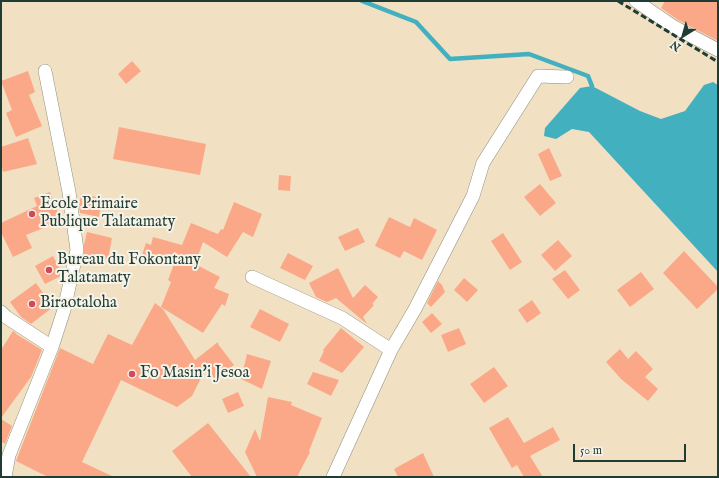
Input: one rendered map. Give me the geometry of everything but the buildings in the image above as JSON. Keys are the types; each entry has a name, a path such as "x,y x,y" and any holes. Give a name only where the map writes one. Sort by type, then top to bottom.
{"street":[{"path":"636,1 674,27 718,50"},
{"path":"5,477 9,455 52,347 64,310 77,250 69,192 45,71"},
{"path":"333,477 391,350 415,309 473,196 484,163 538,76 567,77"},
{"path":"252,277 342,318 391,350"},
{"path":"1,312 6,317 52,347"}],"water":[{"path":"713,82 718,85 718,272 589,132 572,129 556,139 544,136 545,128 580,88 592,86 640,111 661,119 685,111 704,85"}],"waterway":[{"path":"362,1 416,22 450,59 529,54 588,76 592,86"}],"railway":[{"path":"618,1 718,62"}],"place":[{"name":"Ecole Primaire Publique Talatamaty","path":"32,214"},
{"name":"Bureau du Fokontany Talatamaty","path":"49,270"},
{"name":"Biraotaloha","path":"32,304"},
{"name":"Fo Masin'i Jesoa","path":"132,374"}]}
